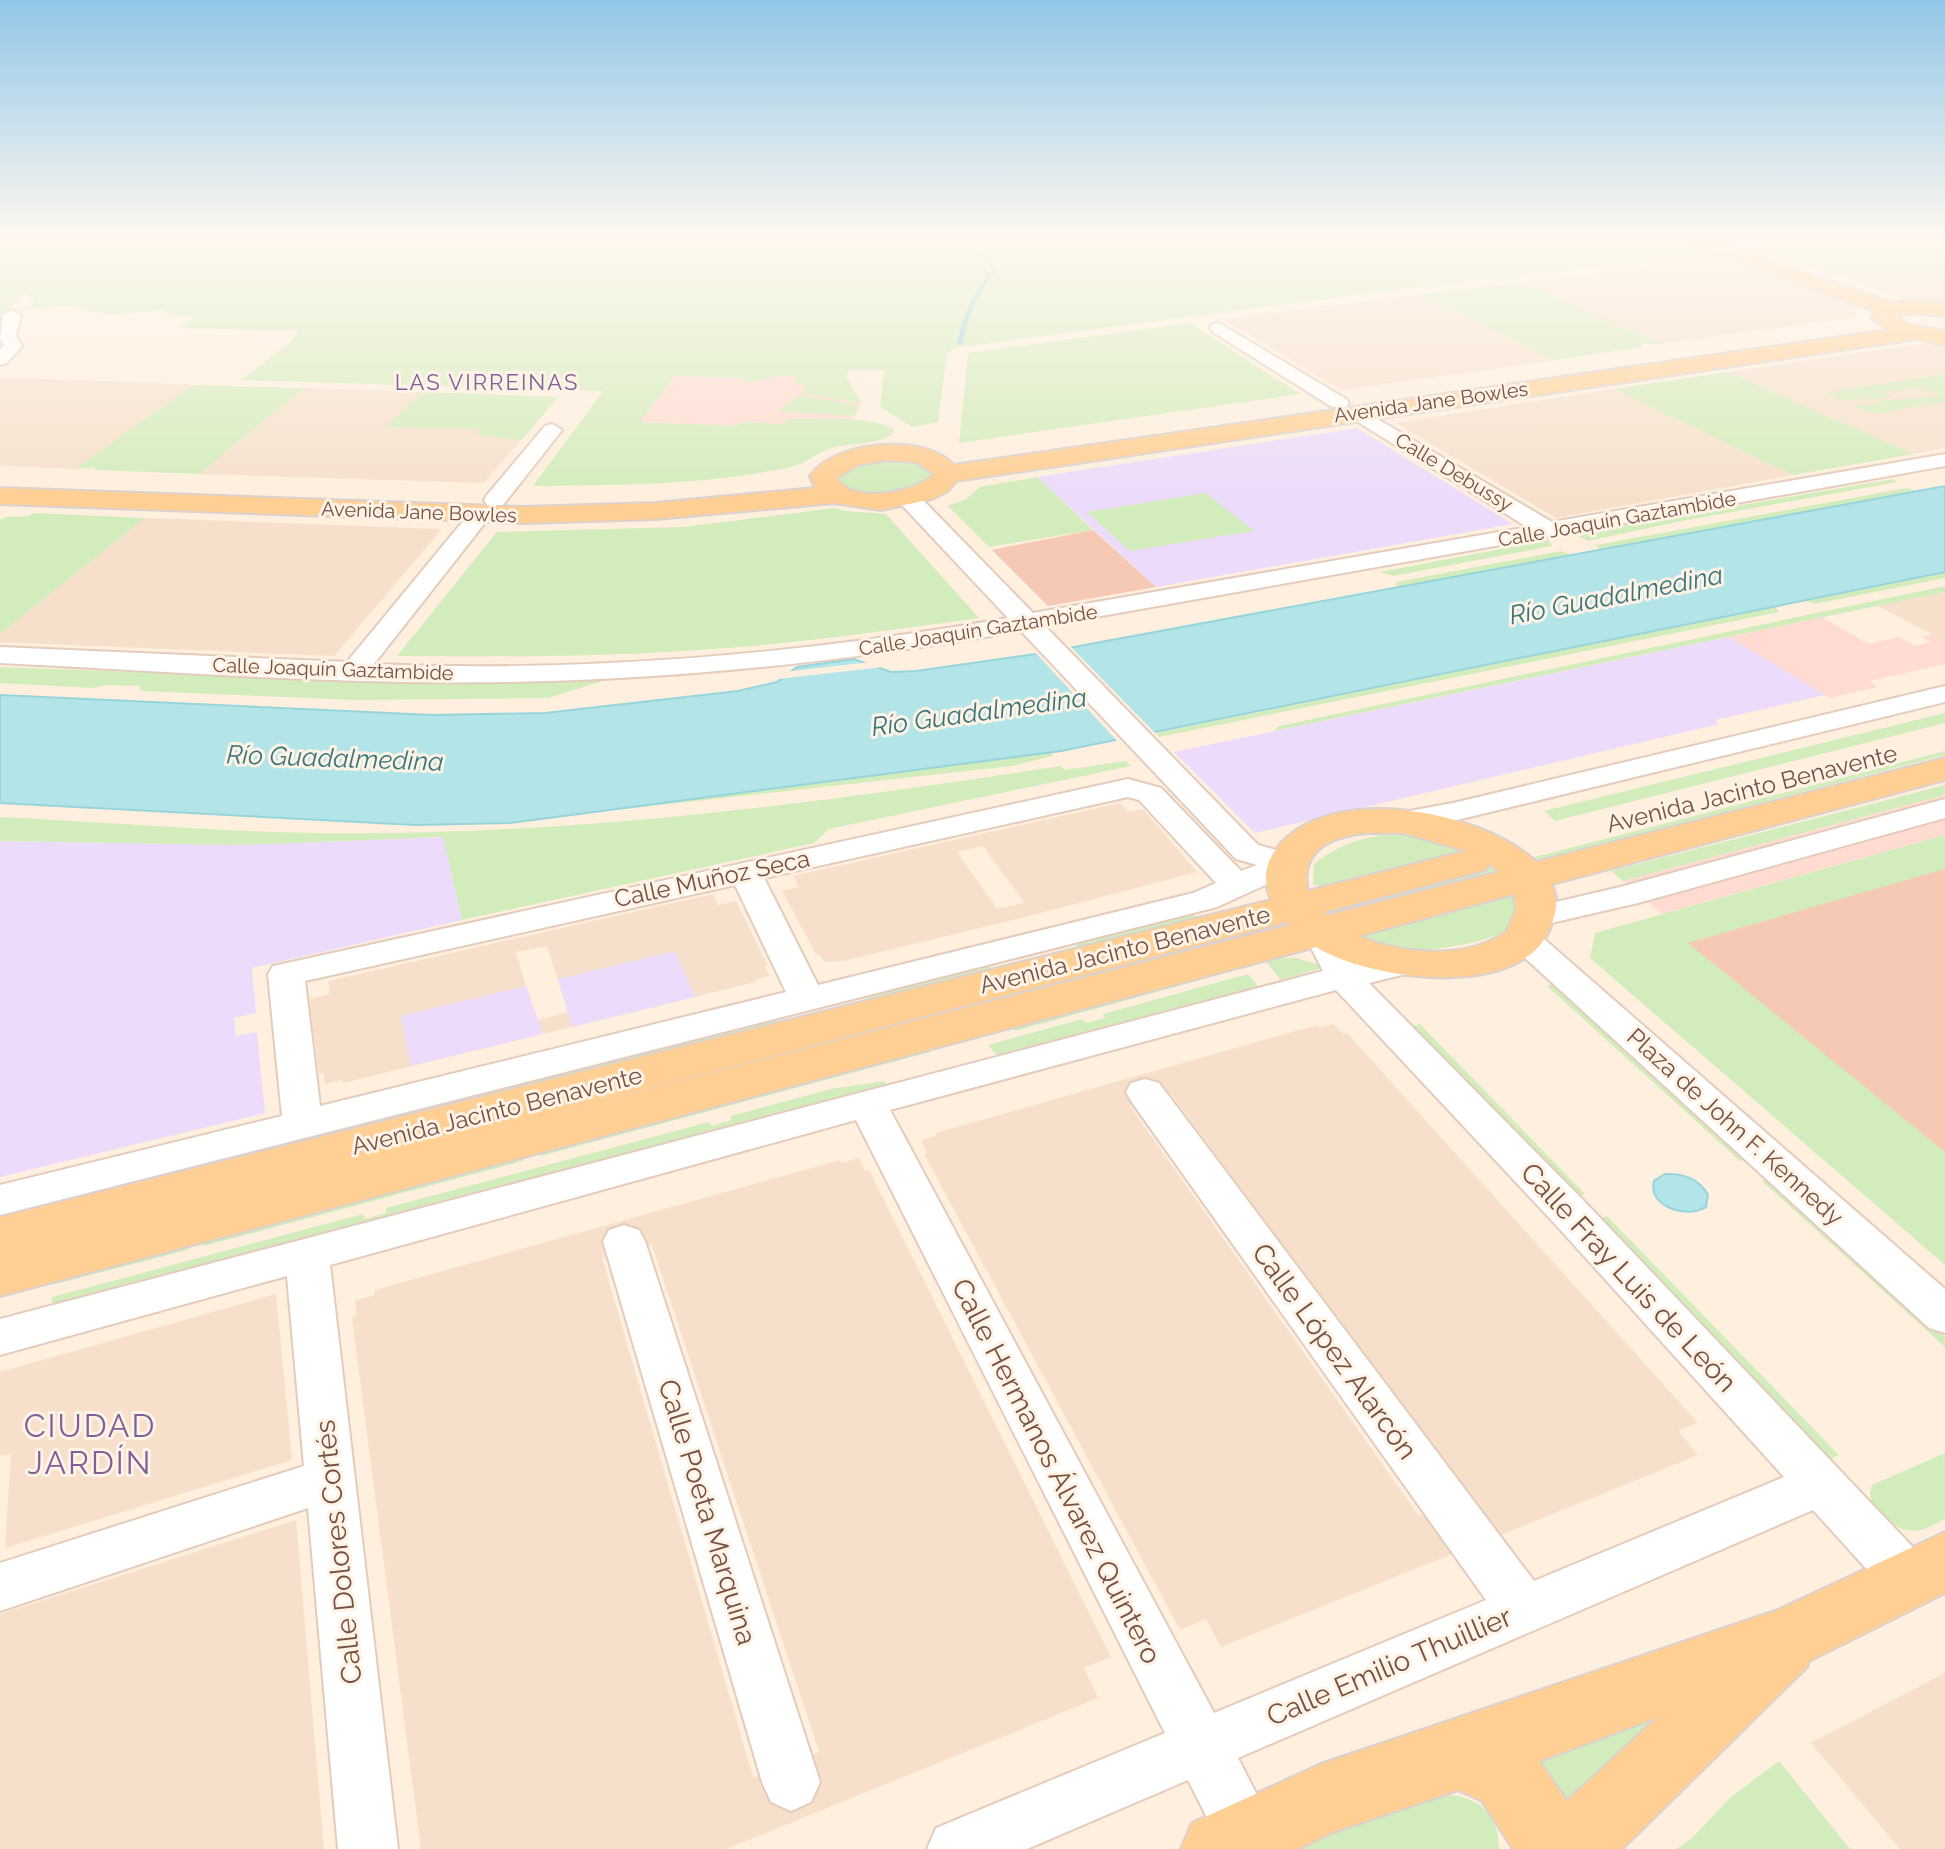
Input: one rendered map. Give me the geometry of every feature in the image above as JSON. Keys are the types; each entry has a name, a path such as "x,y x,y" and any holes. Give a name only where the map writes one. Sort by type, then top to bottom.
{"main road":[{"name":"Avenida Jane Bowles","path":"1348,408 1823,325"},
{"path":"1907,325 1915,333 1945,338"},
{"name":"Avenida Jane Bowles","path":"942,468 1348,408 1915,333"},
{"path":"874,453 904,453 942,468 936,490 909,499 869,500 830,485 833,464 874,453"},
{"name":"Avenida Jane Bowles","path":"0,483 488,507"},
{"name":"Avenida Jane Bowles","path":"0,496 642,512 830,485"},
{"name":"Avenida Jacinto Benavente","path":"1523,896 1945,741"},
{"name":"Avenida Jacinto Benavente","path":"302,1160 1300,900 1523,896 1945,769"},
{"path":"1404,821 1473,838 1523,896 1480,961 1406,963 1359,952 1300,900 1310,838 1351,823 1404,821"},
{"path":"0,1237 302,1160"},
{"path":"0,1275 302,1160"},
{"path":"1233,1842 1321,1800 1459,1755 1793,1636 1927,1570"},
{"path":"1570,1849 1793,1636"},
{"path":"1459,1755 1507,1776 1556,1849"}],"street":[{"path":"0,359 13,346 7,336 10,325"},
{"name":"Calle Debussy","path":"1219,328 1550,531"},
{"path":"354,671 552,430"},
{"name":"Calle Joaquín Gaztambide","path":"0,655 354,671 504,674 719,663 1033,630 1550,531 1945,460"},
{"path":"909,499 1247,852 1300,900 1345,979"},
{"name":"Avenida Jacinto Benavente","path":"1404,821 1453,812 1945,694"},
{"name":"Calle Muñoz Seca","path":"302,1160 286,974 1128,788 1150,794 1237,886"},
{"name":"Avenida Jacinto Benavente","path":"1523,896 1626,896 1945,808"},
{"path":"745,872 807,999"},
{"name":"Avenida Jacinto Benavente","path":"302,1160 807,999 1205,900 1237,886 1300,900"},
{"name":"Plaza de John F. Kennedy","path":"1523,896 1945,1315"},
{"path":"0,1337 1283,991 1406,963"},
{"name":"Calle Fray Luis de León","path":"1345,979 1570,1213 1822,1484 1927,1570"},
{"name":"Calle López Alarcón","path":"1145,1092 1524,1610"},
{"name":"Calle Hermanos Álvarez Quintero","path":"868,1105 1201,1745 1233,1842"},
{"path":"0,1200 302,1160"},
{"name":"Calle Poeta Marquina","path":"624,1241 791,1782"},
{"name":"Calle Dolores Cortés","path":"307,1255 368,1849"},
{"path":"0,1587 331,1479"},
{"name":"Calle Emilio Thuillier","path":"957,1849 1822,1484"}],"shaded area":[{"path":"1233,325 1482,325 1554,360 1341,390"},
{"path":"1620,325 1796,325 1662,344"},
{"path":"1927,343 1945,345 1945,448 1913,454 1728,372"},
{"path":"850,370 845,376 856,398 862,402 852,421 787,419 785,424 742,422 740,426 640,422 675,376 736,378"},
{"path":"0,378 193,385 75,469 0,466"},
{"path":"304,388 558,397 484,483 199,474"},
{"path":"1614,389 1793,475 1556,518 1396,423"},
{"path":"1357,428 1513,524 1156,587 1037,477"},
{"path":"145,518 442,529 334,656 0,642 0,634"},
{"path":"1945,592 1945,641 1878,606"},
{"path":"1822,617 1868,644 1899,637 1915,646 1930,642 1922,637 1931,634 1945,641 1945,664 1870,681 1877,687 1830,698 1729,637"},
{"path":"1729,637 1825,695 1715,720 1719,724 1255,833 1174,752"},
{"path":"1945,795 1945,835 1662,914 1623,881"},
{"path":"1120,803 1128,812 1143,809 1197,872 843,961 825,962 816,954 782,891 799,887 793,876","holes":["983,846 1024,902 997,909 957,852"]},
{"path":"443,837 462,920 252,968 256,1013 234,1018 236,1036 257,1032 265,1113 0,1177 0,841 240,845"},
{"path":"713,894 718,905 736,901 768,966 765,967 769,976 755,982 343,1083 342,1080 325,1084 324,1073 319,1074 309,999 330,994 328,981","holes":["547,946 568,1012 536,1021 516,952"]},
{"path":"675,951 695,997 572,1027 558,979"},
{"path":"526,986 543,1034 411,1066 401,1016"},
{"path":"1333,1024 1343,1034 1347,1033 1698,1423 1678,1431 1698,1455 1491,1539 1384,1384 1171,1094 1130,1106 1418,1515 1425,1514 1462,1550 1221,1647 1206,1619 1180,1630 924,1154 927,1153 921,1140 936,1136 936,1133 1317,1025 1320,1028"},
{"path":"859,1158 865,1171 869,1170 1111,1657 1084,1668 1098,1698 726,1849 421,1849 352,1318 357,1315 355,1300 375,1295 375,1290 840,1160 842,1163","holes":["652,1245 819,1752 811,1755 816,1773 753,1777 602,1258"]},
{"path":"276,1294 292,1460 5,1548 11,1454 0,1456 0,1372"},
{"path":"296,1520 324,1849 0,1849 0,1614"},
{"path":"1945,1673 1945,1849 1900,1849 1811,1743"}],"green space":[{"path":"183,325 1126,325 954,348 947,353 938,422 912,427 880,407 884,370 850,370 846,376 860,401 858,403 802,393 806,386 793,381 797,378 790,376 744,382 744,378 675,376 640,422 739,426 742,422 785,424 787,419 843,419 872,422 894,430 880,440 835,447 796,466 759,473 662,483 533,486 603,391 241,380 288,344 298,331 179,328"},
{"path":"1173,325 1194,325 1300,394 959,443 968,353"},
{"path":"1482,325 1620,325 1662,344 1641,344 1644,347 1554,360"},
{"path":"1728,372 1913,454 1793,475 1614,389"},
{"path":"1945,374 1945,402 1875,414 1854,406 1940,395 1906,389 1886,392 1893,396 1868,400 1861,397 1846,402 1825,393"},
{"path":"193,385 304,388 199,474 94,470 96,467 75,469"},
{"path":"423,392 558,397 522,440 477,435 480,429 386,427"},
{"path":"799,395 860,406 854,416 778,411"},
{"path":"881,459 902,460 921,466 932,474 929,483 894,493 870,494 859,492 839,479 851,466"},
{"path":"1037,477 1093,530 989,547 948,506 966,499 980,487"},
{"path":"1893,479 1897,482 1588,541 1574,534"},
{"path":"1907,488 1918,491 1600,550 1596,545"},
{"path":"1206,493 1254,531 1130,551 1087,512"},
{"path":"835,508 886,514 979,618 814,640 674,652 397,656 497,532 683,527"},
{"path":"33,513 145,518 0,634 0,520"},
{"path":"1549,540 1552,546 1393,576 1380,572"},
{"path":"1561,551 1571,555 1398,587 1396,582"},
{"path":"1945,572 1945,578 1815,604 1805,601"},
{"path":"1945,586 1945,592 1274,731 1279,726"},
{"path":"1775,607 1779,612 1159,737 1156,733"},
{"path":"0,667 409,682 606,680 548,698 356,700 141,691 140,686 105,685 95,688 0,683"},
{"path":"1945,713 1945,723 1555,821 1544,811"},
{"path":"1945,751 1945,755 1530,863 1527,859"},
{"path":"1053,752 1052,756 1013,766 578,814"},
{"path":"1126,761 1131,766 829,829 814,843 462,920 443,837 240,845 0,841 0,817 314,833 408,833 595,824 782,805 1060,766 1065,770"},
{"path":"1945,785 1945,795 1623,881 1611,871"},
{"path":"1416,832 1472,851 1332,886 1313,885 1314,864 1338,849 1375,836"},
{"path":"1945,835 1945,1265 1590,958 1595,933"},
{"path":"1491,868 1499,870 1340,911 1330,909"},
{"path":"1520,890 1515,927 1481,940 1436,949 1412,950 1391,948 1359,933"},
{"path":"1189,908 1198,919 1079,949 1070,938"},
{"path":"1292,920 1296,923 48,1247 0,1252"},
{"path":"1263,958 1297,958 1325,967 1281,980"},
{"path":"984,960 993,970 867,1003 860,992"},
{"path":"1227,964 1233,971 1015,1031 1010,1024"},
{"path":"1248,974 1259,987 998,1057 988,1045 1082,1019 1086,1023 1105,1018 1103,1014"},
{"path":"1553,984 1747,1158 1740,1161 1547,986"},
{"path":"772,1013 779,1026 50,1209 52,1193"},
{"path":"1420,1024 1585,1194 1578,1197 1412,1026"},
{"path":"927,1046 931,1052 541,1156 539,1152 523,1157 523,1161 204,1246 203,1242 188,1246 188,1250 52,1285 53,1275"},
{"path":"884,1081 887,1086 51,1312 52,1297 363,1214 365,1219 386,1213 386,1208 709,1122 712,1126 732,1120 730,1116 831,1089"},
{"path":"1769,1179 1945,1337 1945,1347 1762,1181"},
{"path":"1607,1216 1839,1455 1831,1459 1599,1219"},
{"path":"1945,1453 1945,1519 1912,1531 1892,1525 1877,1512 1870,1494 1872,1485"},
{"path":"1694,1684 1574,1810 1527,1754"},
{"path":"1779,1761 1850,1849 1676,1849 1692,1838 1730,1798"},
{"path":"1452,1795 1472,1801 1487,1812 1496,1828 1499,1849 1283,1849 1405,1805"}],"water":[{"name":"Río Guadalmedina","path":"1945,486 1945,572 1061,751 510,823 415,825 0,803 0,695 432,715 545,713 738,691 777,682 797,667 854,659 891,672 1036,654"},
{"path":"1665,1174 1696,1181 1708,1195 1706,1207 1689,1212 1663,1204 1653,1190 1654,1181"}],"pier":[{"path":"1068,644 1159,737 1120,744 1033,650"},
{"path":"870,662 883,667 769,680 783,672"}],"building":[{"path":"1093,530 1156,587 1048,606 992,550"},
{"path":"1945,869 1945,1152 1688,943"}],"waterway":[{"path":"960,343 964,325"}],"district":[{"name":"LAS VIRREINAS","path":"487,382"},
{"name":"CIUDAD JARDÍN","path":"90,1444"}]}
